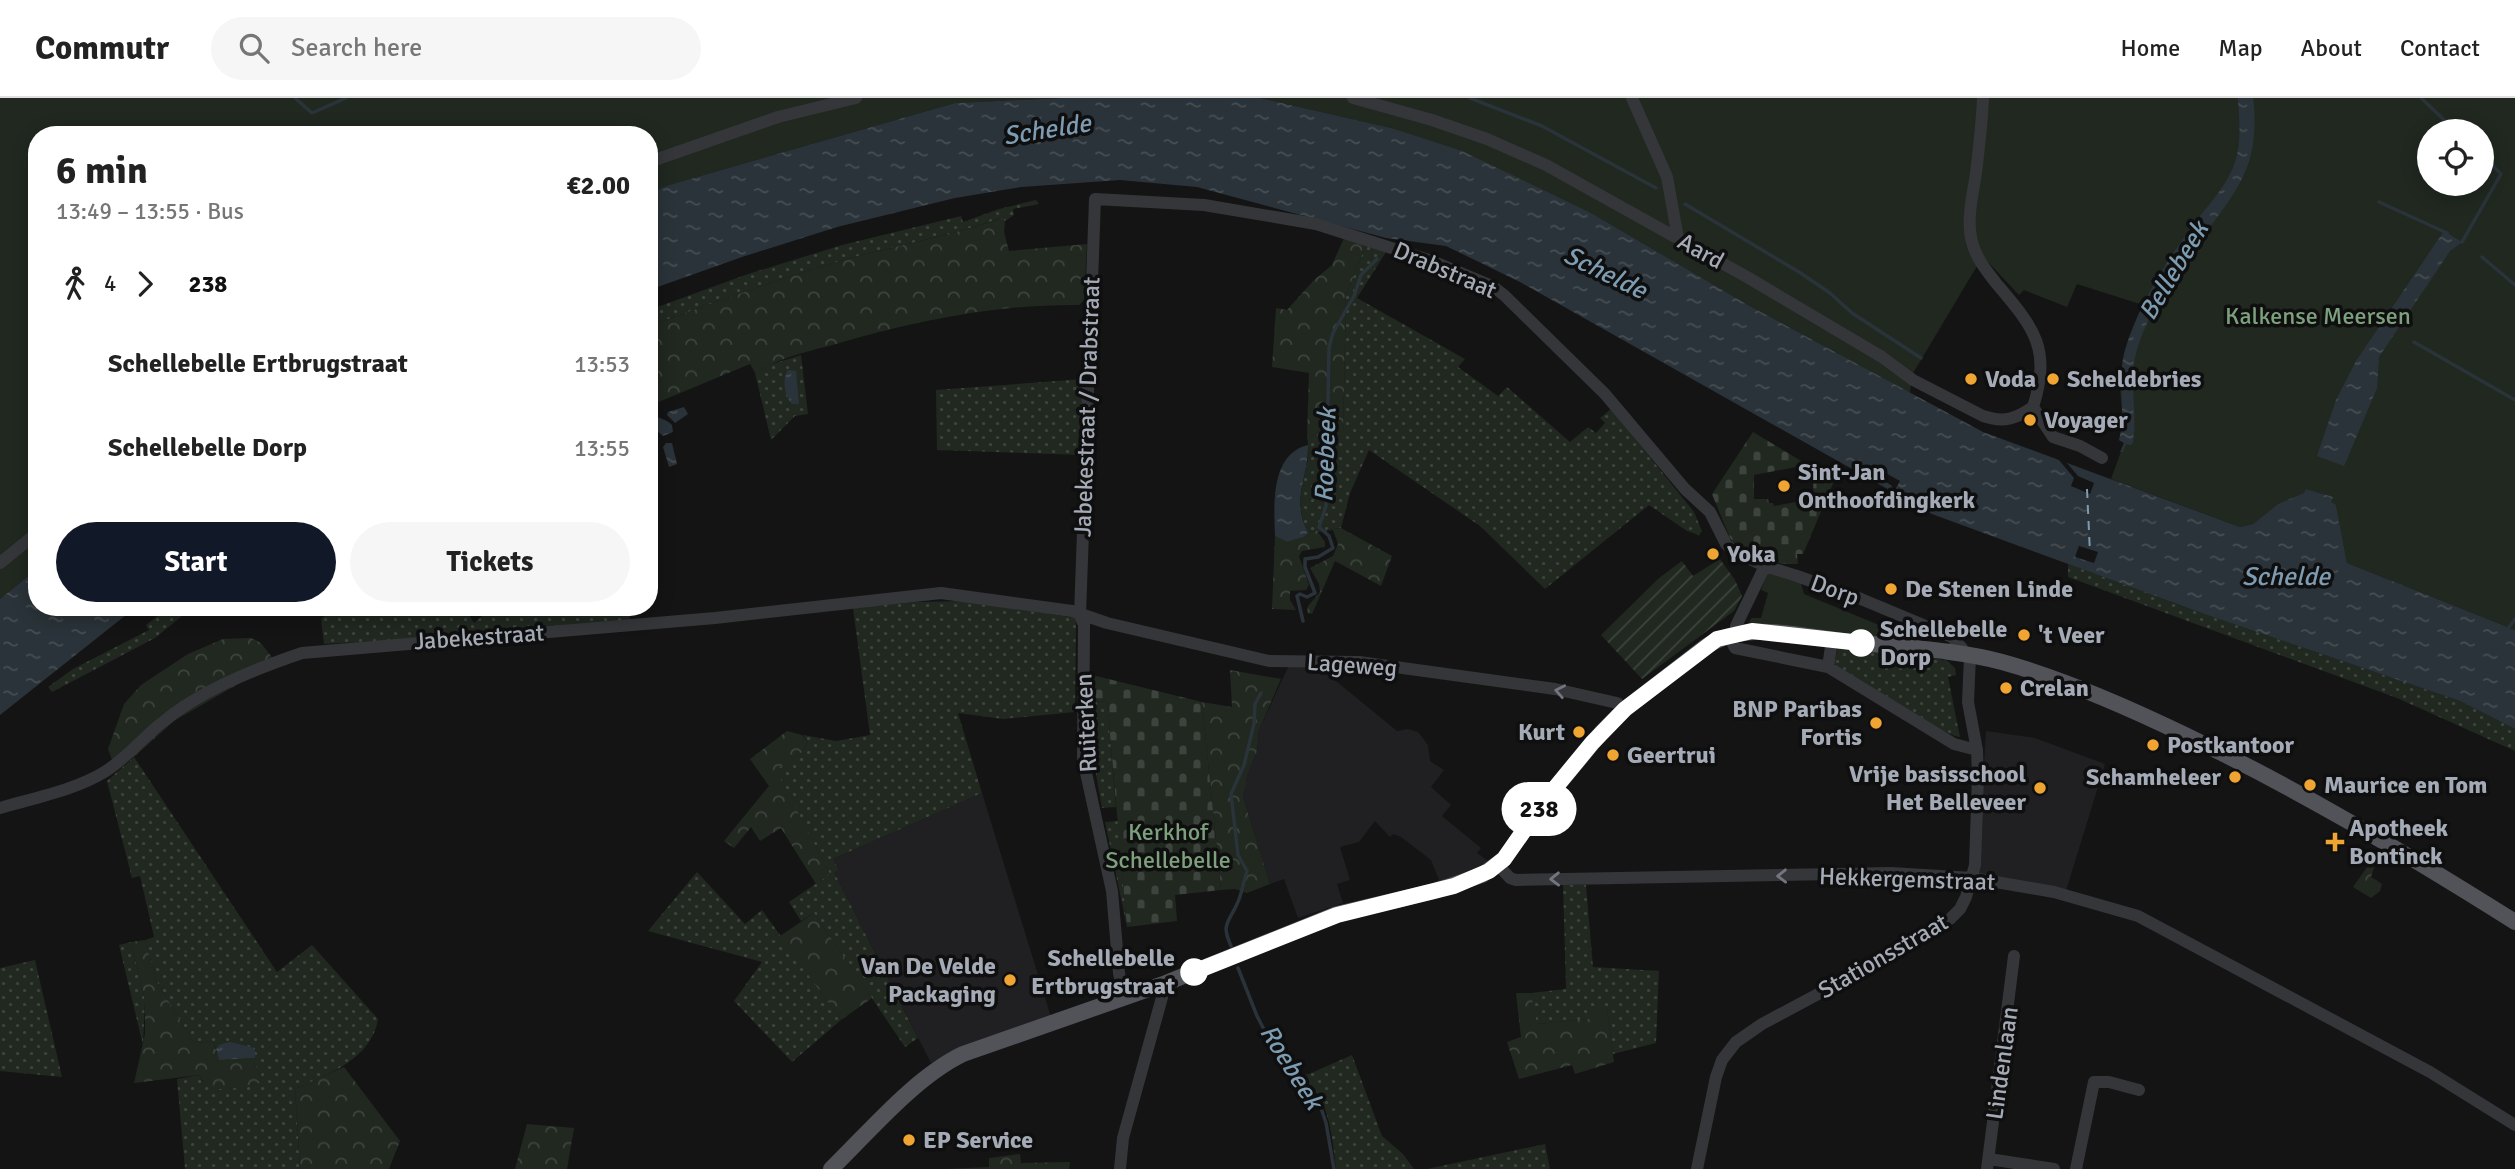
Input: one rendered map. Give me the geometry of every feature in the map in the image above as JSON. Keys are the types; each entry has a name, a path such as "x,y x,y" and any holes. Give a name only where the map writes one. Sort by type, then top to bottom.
{"main road":[{"path":"831,1169 943,1063 1166,983 1337,915 1454,886 1482,875 1498,865 1569,770 1625,709 1705,647 1733,634 1775,632 1966,655 2003,662 2057,680 2131,710 2250,766 2350,821 2515,922"}],"street":[{"path":"658,159 778,117 856,98"},
{"name":"Aard","path":"1353,98 1432,120 1516,151 1603,195 1875,353 1913,380 1983,416 1995,420 2012,419 2034,407"},
{"path":"1632,98 1667,177 1678,238"},
{"path":"1983,98 1970,219 1972,241 1982,265 2034,332 2039,348 2041,380 2034,407 2053,438 2080,446 2102,458"},
{"name":"Drabstraat","path":"1095,199 1204,205 1316,224 1432,261 1492,286 1598,387 1685,489 1710,512 1726,544 1735,552 1765,566"},
{"name":"Jabekestraat / Drabstraat","path":"1080,615 1095,199"},
{"path":"0,563 28,540"},
{"path":"1765,566 1733,634 1735,648 1828,667 1954,744 1977,750"},
{"name":"Dorp","path":"1765,566 1861,599 1952,637 1966,655"},
{"name":"Jabekestraat","path":"0,808 79,783 105,771 159,725 200,697 246,674 302,653 715,618 941,593 1072,611 1080,615"},
{"name":"Lageweg","path":"1080,615 1269,661 1350,661 1485,679 1591,697 1617,703 1625,709"},
{"name":"Ruiterken","path":"1080,615 1084,625 1083,760 1112,891 1119,973 1125,997"},
{"name":"Dorp","path":"1828,667 1832,640"},
{"name":"Stationsstraat","path":"1697,1169 1716,1077 1729,1049 1749,1031 1906,947 1950,919 1960,909 1976,865 1977,750 1968,702 1966,655"},
{"name":"Hekkergemstraat","path":"1498,865 1510,878 1516,880 1877,873 1973,878 2054,892 2138,916 2430,1072 2515,1125"},
{"name":"Lindenlaan","path":"1988,1164 2014,956"},
{"path":"1120,1169 1123,1138 1166,983"},
{"path":"2076,1169 2094,1082 2109,1082 2138,1090"},
{"path":"1988,1164 2054,1169"}],"shaded area":[{"path":"1289,665 1347,665 1336,681 1397,731 1408,729 1418,732 1428,745 1430,761 1444,770 1431,787 1451,805 1442,816 1481,848 1477,853 1488,861 1461,878 1432,883 1439,880 1431,860 1401,837 1393,834 1390,837 1375,821 1359,842 1340,847 1350,880 1337,884 1343,903 1298,918 1284,879 1270,884 1243,797 1247,776 1257,751 1259,730"},
{"name":"Vrije basisschool Het Belleveer","path":"1986,731 2035,738 2105,764 2066,891 1978,873"},
{"path":"982,793 1051,1017 976,1042 931,1063 834,872 833,859"}],"green space":[{"path":"0,98 1063,98 955,103 658,189 658,126 28,126 28,576 0,599"},
{"name":"Kalkense Meersen","path":"1260,98 2515,98 2515,630 2347,563 2332,497 2306,489 2305,493 2278,504 2253,524 2240,527 2111,479 2124,443 2119,440 2123,423 2120,389 2125,350 2143,305 2077,284 2067,307 2024,290 2019,295 1988,262 1980,261 1912,375 1910,393 1748,305 1593,214 1391,128"},
{"path":"1036,200 1039,204 1013,209 1014,215 1005,221 1001,218 822,266 658,323 658,307 748,274 842,245 961,216 963,222"},
{"path":"1002,218 1005,221 1004,232 1009,251 1087,244 1084,300 1079,305 1017,307 896,328 794,356 755,373 750,364 658,402 658,323 822,266"},
{"path":"1344,238 1366,245 1346,295 1343,435 1307,436 1309,373 1272,367 1276,308 1287,310 1314,280 1332,265"},
{"path":"1366,245 1386,252 1357,298 1465,359 1458,367 1498,396 1507,387 1570,442 1588,427 1596,433 1605,423 1600,418 1611,409 1694,512 1702,531 1699,535 1687,531 1649,505 1545,589 1480,526 1369,450 1350,493 1341,528 1308,532 1301,513 1302,487 1308,456 1307,436 1343,435 1346,295"},
{"path":"801,355 808,414 795,416 771,440 755,373 769,365"},
{"path":"1084,379 1081,455 937,450 936,390"},
{"path":"1753,432 1834,481 1803,554 1797,554 1798,564 1782,564 1737,546 1730,538 1712,494","holes":["1801,466 1803,472 1807,471 1808,478 1813,481 1814,503 1797,506 1796,502 1774,506 1768,499 1754,499 1754,475"]},
{"path":"1341,528 1392,556 1381,586 1335,561 1312,614 1307,613 1308,606 1320,592 1319,584 1310,568 1333,556 1338,544 1333,530 1318,532 1325,542 1325,547 1302,551 1299,556 1309,585 1306,590 1290,591 1290,600 1296,610 1272,609 1275,536 1287,542 1304,537 1308,532"},
{"path":"1720,559 1735,580 1742,596 1734,611 1642,679 1601,635 1659,578 1682,561 1693,576"},
{"path":"2068,564 2210,616 2460,701 2515,729 2515,751 2397,698 2068,577"},
{"path":"1773,573 1801,583 1804,594 1913,639 1911,643 1752,624 1749,621 1752,618 1761,618 1768,593 1761,590 1767,574"},
{"path":"965,601 1076,618 1075,712 1003,719 958,713 982,793 833,859 838,870 834,872 918,1038 905,1047 814,913 801,921 789,902 830,874 775,770 801,753 808,743 803,735 836,741 870,735 853,608"},
{"path":"158,616 182,616 155,638 52,692 48,687 73,669 149,630 146,625"},
{"path":"325,616 470,616 474,623 482,616 629,616 630,620 458,636 324,644 321,619"},
{"path":"251,638 261,643 274,660 174,721 134,757 114,765 108,749 124,704 141,685 188,654 223,639"},
{"path":"1838,647 1946,660 1955,668 1956,675 1948,677 1960,737 1919,717 1834,664"},
{"path":"1230,670 1281,679 1259,730 1257,751 1247,776 1243,797 1270,884 1247,893 1235,889 1221,890 1202,702 1232,707"},
{"name":"Kerkhof Schellebelle","path":"1088,674 1202,702 1221,890 1175,895 1177,921 1127,927 1107,701 1089,702"},
{"path":"1107,701 1116,807 1102,808 1092,751 1089,702"},
{"path":"787,731 802,735 808,743 801,753 776,770 830,874 816,884 781,828 760,841 751,827 734,848 724,841 769,786 750,759"},
{"path":"134,757 277,972 312,945 378,1019 374,1033 358,1055 334,1071 295,1089 300,1169 185,1169 177,1079 199,1075 202,1081 227,1089 259,1083 261,1076 254,1063 255,1048 225,1044 216,1049 213,1041 196,1043 192,1040 157,982 145,940 154,937 140,876 132,878 107,781"},
{"path":"1118,821 1127,927 1105,822"},
{"path":"2370,863 2375,865 2371,877 2382,884 2380,891 2371,898 2353,887"},
{"path":"697,872 745,924 762,910 841,1020 792,1062 734,1001 762,962 648,931"},
{"path":"1563,885 1586,885 1593,967 1659,971 1656,1043 1613,1054 1607,1009 1590,1019 1536,1024 1531,993 1566,989"},
{"path":"814,913 872,998 841,1020 780,936"},
{"path":"145,940 157,982 192,1040 196,1043 213,1041 219,1060 255,1058 254,1063 261,1076 260,1083 218,1089 210,1087 199,1075 134,1083 145,1034 145,1000 131,942"},
{"path":"131,942 145,1000 143,1045 119,945"},
{"path":"35,960 62,1077 0,1071 0,968"},
{"path":"1516,993 1531,993 1537,1024 1589,1019 1590,1010 1607,1009 1614,1062 1575,1074 1572,1065 1519,1079 1507,1042 1521,1037"},
{"path":"1352,1055 1382,1136 1403,1154 1414,1169 1336,1169 1331,1132 1323,1104 1299,1076"},
{"path":"344,1067 400,1141 389,1169 300,1169 295,1089"},
{"path":"527,1124 574,1128 567,1169 515,1169"},
{"path":"1545,1144 1550,1169 1427,1169"},
{"path":"1020,1154 1021,1163 1070,1162 1069,1169 946,1169 989,1167 989,1158"}],"water":[{"name":"Schelde","path":"1063,98 1260,98 1391,128 1462,151 1593,214 1748,305 1983,432 2240,527 2253,524 2278,504 2304,493 2306,489 2333,497 2331,502 2336,505 2347,563 2515,630 2515,729 2460,701 2210,616 1932,514 1520,282 1446,246 1386,238 1197,187 1120,180 1021,187 955,198 837,227 658,287 658,189 955,103"},
{"name":"Bellebeek","path":"2238,98 2253,98 2254,133 2250,159 2234,192 2168,286 2144,330 2133,370 2133,442 2131,445 2126,444 2123,452 2120,452 2124,443 2119,440 2122,418 2121,373 2130,334 2162,271 2222,188 2231,171 2239,146"},
{"path":"2444,231 2462,242 2450,251 2379,357 2377,388 2344,466 2317,456 2336,400 2356,361"},
{"path":"788,370 796,371 799,404 792,404 786,392 785,378"},
{"path":"684,407 688,414 675,423 667,415 668,412"},
{"path":"658,417 672,425 673,432 663,436 658,432"},
{"path":"666,443 672,443 677,464 669,467 663,447"},
{"path":"1308,445 1300,499 1308,532 1304,537 1287,542 1275,536 1277,483 1287,459 1296,450"},
{"path":"28,576 28,616 125,616 0,715 0,599"},
{"path":"230,1042 255,1048 255,1058 219,1060 216,1049 221,1044"}],"pier":[{"path":"2054,454 2061,456 2078,476 2094,483 2090,494 2071,486 2074,478"},
{"path":"1882,471 1900,481 1896,488 1904,502 1899,499 1891,485 1878,478"},
{"path":"2079,546 2098,552 2094,563 2075,557"}],"waterway":[{"path":"295,98 312,113 346,98"},
{"path":"1470,98 1542,126 1656,188"},
{"path":"2421,98 2443,119"},
{"path":"2494,167 2501,174 2494,186"},
{"path":"2462,242 2488,196"},
{"path":"2379,202 2447,233"},
{"path":"1685,204 1799,272 1830,293 1852,313 1921,358"},
{"path":"2482,257 2515,285"},
{"name":"Roebeek","path":"1303,621 1297,596 1300,594 1307,597 1315,593 1305,567 1305,559 1318,557 1333,548 1329,536 1319,527 1326,506 1329,347 1333,333 1354,296 1361,275 1377,259"},
{"path":"2414,342 2515,400"},
{"path":"2506,631 2515,619"},
{"name":"Roebeek","path":"1231,946 1226,928 1239,900 1247,871 1238,855 1231,794 1244,765 1254,724 1255,704 1261,693"},
{"name":"Roebeek","path":"1238,968 1273,1047 1301,1087 1321,1108 1334,1169"}],"ferry route":[{"path":"2087,489 2090,553"}],"bus line":[{"name":"238","path":"1194,972 1337,915 1454,886 1489,871 1504,859 1546,799 1592,743 1625,709 1717,639 1752,631 1861,643"}],"place":[{"name":"Voda","path":"1971,379"},
{"name":"Scheldebries","path":"2053,379"},
{"name":"Voyager","path":"2030,420"},
{"name":"Sint-Jan Onthoofdingkerk","path":"1784,486"},
{"name":"Yoka","path":"1713,554"},
{"name":"De Stenen Linde","path":"1891,589"},
{"name":"'t Veer","path":"2024,635"},
{"name":"Schellebelle Dorp","path":"1861,643"},
{"name":"Crelan","path":"2006,688"},
{"name":"BNP Paribas Fortis","path":"1876,723"},
{"name":"Kurt","path":"1579,732"},
{"name":"Postkantoor","path":"2153,745"},
{"name":"Geertrui","path":"1613,755"},
{"name":"Schamheleer","path":"2235,777"},
{"name":"Maurice en Tom","path":"2310,785"},
{"name":"Vrije basisschool Het Belleveer","path":"2040,788"},
{"name":"Apotheek Bontinck","path":"2335,842"},
{"name":"Schellebelle Ertbrugstraat","path":"1194,972"},
{"name":"Van De Velde Packaging","path":"1010,980"},
{"name":"EP Service","path":"909,1140"}]}
